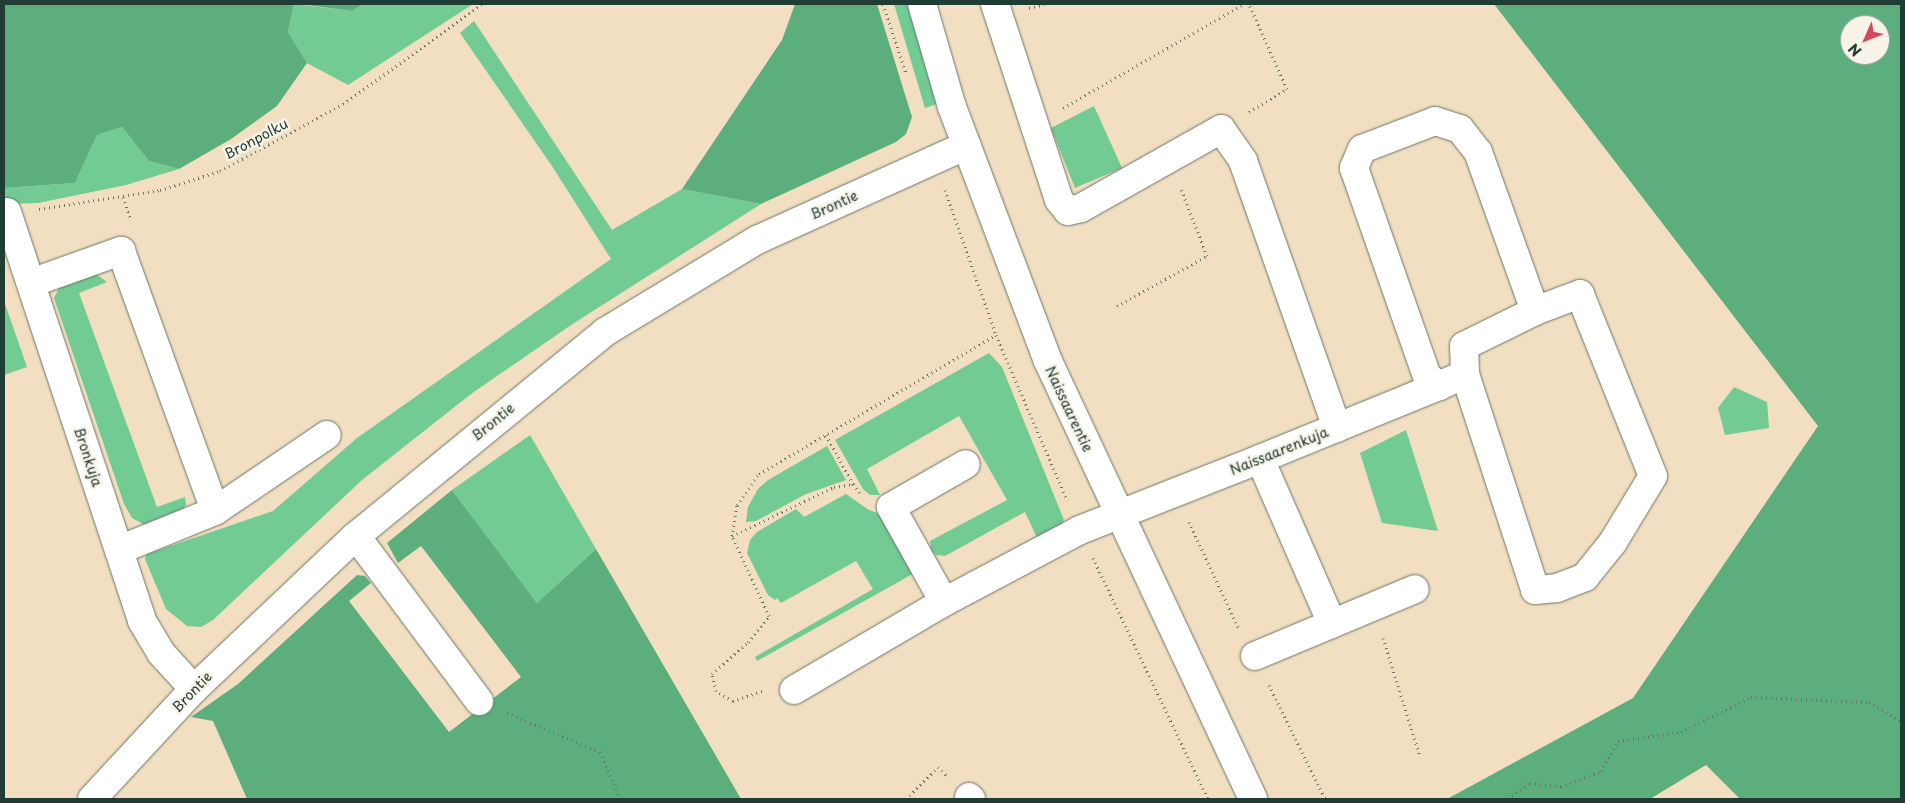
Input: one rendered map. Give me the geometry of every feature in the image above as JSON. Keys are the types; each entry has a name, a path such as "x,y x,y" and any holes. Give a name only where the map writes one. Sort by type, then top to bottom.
{"street":[{"name":"Naissaarentie","path":"922,4 952,107 1048,361 1253,799"},
{"path":"995,4 1059,200 1068,211 1081,208 1221,129 1243,161 1337,428"},
{"path":"1439,386 1427,376 1354,168 1362,149 1435,121 1460,129 1478,152 1535,311"},
{"name":"Brontie","path":"92,799 194,689 356,536 605,332 757,240 967,145"},
{"name":"Bronkuja","path":"8,212 119,550 150,637 194,689"},
{"path":"31,283 121,251 215,511"},
{"path":"1580,294 1653,476 1613,542 1585,577 1557,588 1535,590 1465,374 1464,346 1535,311 1580,294"},
{"name":"Naissaarenkuja","path":"781,689 1080,530 1337,428 1465,374"},
{"path":"119,550 215,511 327,435"},
{"path":"1260,459 1332,624"},
{"path":"944,602 891,507 966,464"},
{"path":"356,536 479,701"},
{"path":"1255,656 1415,589"}],"path":[{"name":"Bronpolku","path":"8,212 21,213 160,190 220,171 343,104 482,4"},
{"path":"883,4 908,79"},
{"path":"1034,124 1244,4"},
{"path":"1221,129 1287,89 1249,4"},
{"path":"1117,306 1208,256 1168,158"},
{"path":"943,184 996,335 1080,530 1208,799"},
{"path":"781,689 733,701 716,691 712,674 748,642 770,616 732,536 736,505 759,474 996,335"},
{"path":"826,435 853,484 865,501 891,507"},
{"path":"732,536 817,493 853,484"},
{"path":"1187,517 1203,552"},
{"path":"1373,607 1420,756"},
{"path":"1508,799 1530,783 1562,787 1601,771 1618,741 1681,732 1750,697 1869,702 1901,721"},
{"path":"479,701 600,752 620,799"},
{"path":"906,799 938,767 970,798"}],"green space":[{"path":"4,4 294,4 288,32 307,63 277,106 231,139 179,169 149,161 122,127 97,135 75,183 4,188"},
{"path":"294,4 352,11 363,4 473,4 348,85 307,63 288,32"},
{"path":"299,4 363,4 352,11"},
{"path":"795,4 877,4 912,117 906,134 896,142 761,204 682,189 782,40"},
{"path":"894,4 909,4 940,103 925,108"},
{"path":"1494,4 1901,4 1901,799 1740,799 1706,765 1650,799 1447,799 1633,698 1818,426"},
{"path":"474,21 612,230 682,189 761,204 571,325 471,394 362,480 213,620 201,627 187,626 166,609 145,559 147,554 273,511 357,438 611,259 552,166 460,33"},
{"path":"1094,106 1122,168 1075,188 1051,128"},
{"path":"122,127 149,161 179,169 126,185 38,203 4,204 4,188 75,183 97,135"},
{"path":"96,274 107,282 79,293 157,507 185,497 186,505 181,512 145,525 132,518 124,504 54,298 60,286"},
{"path":"4,301 27,367 4,375"},
{"path":"989,353 1002,367 1064,520 1060,527 1037,538 1025,512 945,556 936,555 931,550 930,541 1007,500 959,416 867,469 880,495 870,495 863,489 835,440"},
{"path":"1734,387 1767,402 1769,428 1725,435 1718,408"},
{"path":"1406,430 1438,531 1382,523 1360,453"},
{"path":"530,435 596,549 537,603 452,490"},
{"path":"827,446 846,480 806,494 756,521 746,522 748,507 758,489 768,480"},
{"path":"452,490 537,603 596,549 741,799 247,799 213,721 191,717 238,684 357,575 365,576 371,583 349,601 449,732 521,677 421,546 398,563 387,543"},
{"path":"846,494 869,510 886,516 918,571 757,661 755,657 873,589 856,561 781,603 777,598 775,600 768,595 747,553 750,540 757,532 796,509 804,517"}]}
